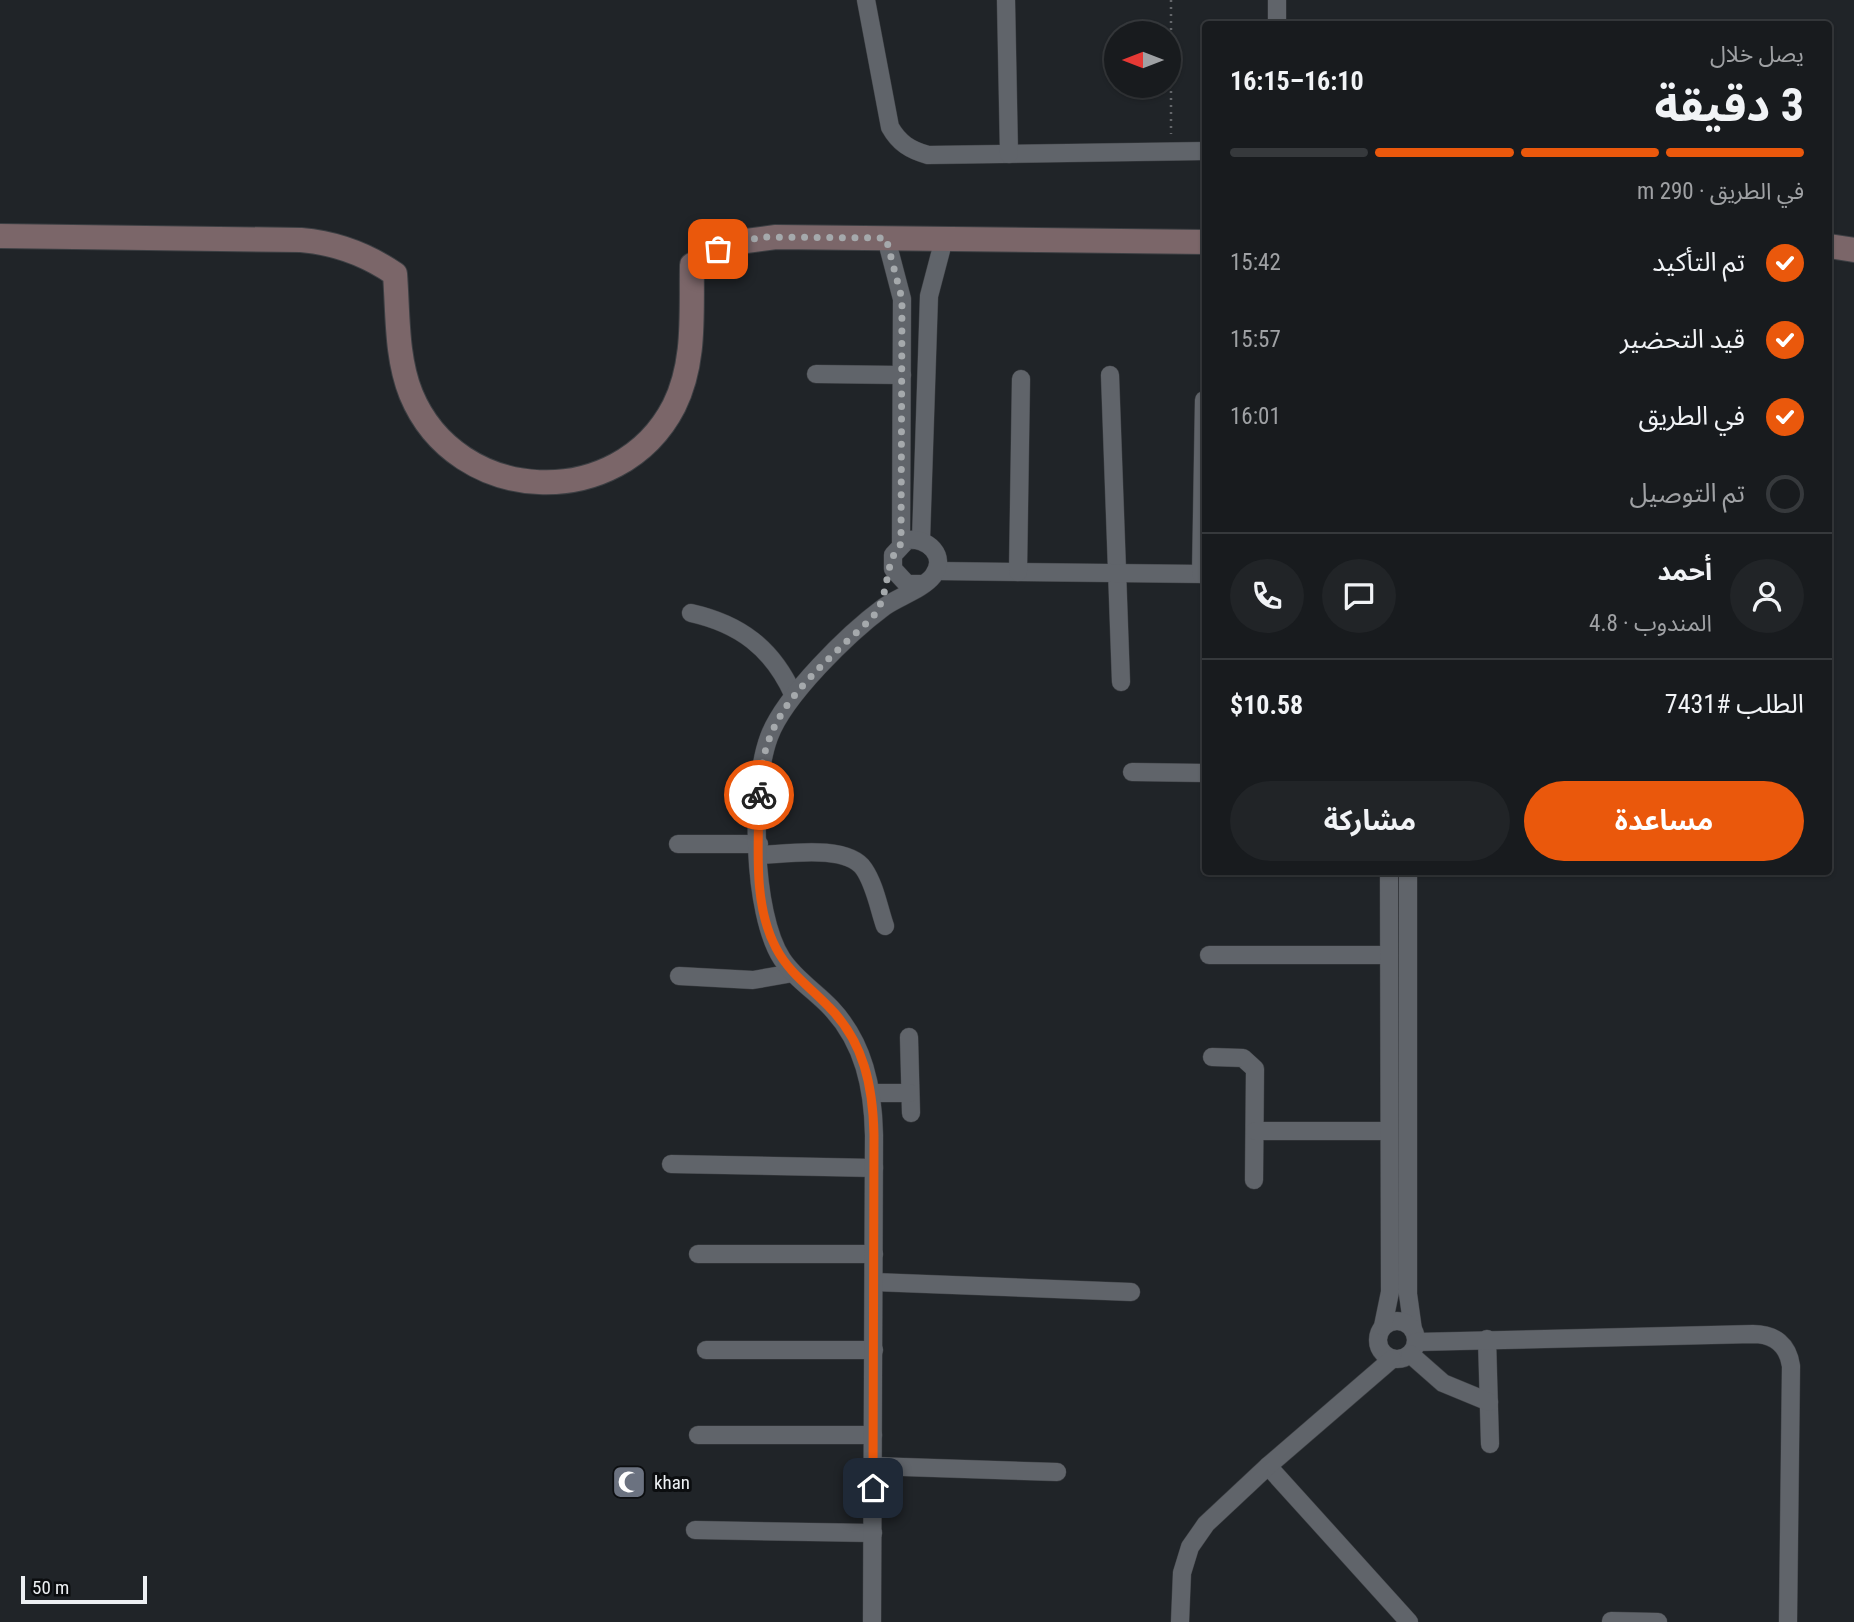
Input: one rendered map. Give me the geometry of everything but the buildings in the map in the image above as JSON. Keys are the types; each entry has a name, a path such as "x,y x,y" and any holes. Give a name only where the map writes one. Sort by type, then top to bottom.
{"street":[{"path":"866,0 887,116 896,138 905,146 928,155 1202,151"},
{"path":"1006,0 1009,154"},
{"path":"1277,0 1277,21"},
{"path":"0,236 301,240 334,245 366,256 395,274 405,377 411,395 430,428 458,455 491,473 518,481 546,484 584,479 620,463 651,438 663,423 674,406 687,369 692,265 732,243 761,237 1202,242"},
{"path":"875,614 886,589 892,562 901,544 902,313 898,277 886,238"},
{"path":"921,540 927,315 932,278 944,239"},
{"path":"1832,246 1854,250"},
{"path":"902,313 927,315"},
{"path":"816,374 902,375"},
{"path":"1110,375 1121,682"},
{"path":"1018,572 1021,379"},
{"path":"901,544 921,540"},
{"path":"921,540 935,552 936,571"},
{"path":"892,562 901,580 921,584"},
{"path":"872,1622 874,1168 871,1093 860,1054 842,1022 793,973 775,946 766,923 759,849 760,772 764,754 776,720 793,694 875,614 936,571 1202,574"},
{"path":"691,613 724,622 754,639 777,664 793,694"},
{"path":"1132,772 1202,773"},
{"path":"678,844 835,853 852,858 868,876 885,926"},
{"path":"1389,875 1390,1292 1383,1326 1378,1336 1379,1348 1392,1359"},
{"path":"1408,875 1408,1294 1413,1342"},
{"path":"1209,955 1389,955"},
{"path":"679,976 753,980 793,973"},
{"path":"909,1037 911,1112"},
{"path":"1389,1042 1407,1043"},
{"path":"1212,1057 1243,1058 1253,1065 1254,1180"},
{"path":"871,1093 910,1093"},
{"path":"1255,1130 1388,1131"},
{"path":"671,1164 874,1168"},
{"path":"698,1254 874,1254"},
{"path":"874,1282 1130,1292"},
{"path":"1383,1326 1389,1322 1403,1321 1413,1342 1443,1383 1489,1402"},
{"path":"1180,1622 1182,1573 1190,1547 1206,1524 1268,1465 1413,1342 1761,1334 1782,1345 1791,1366 1788,1622"},
{"path":"1488,1339 1490,1444"},
{"path":"706,1350 874,1350"},
{"path":"698,1436 873,1436"},
{"path":"1268,1465 1409,1622"},
{"path":"873,1466 1057,1472"},
{"path":"695,1530 873,1533"},
{"path":"1611,1621 1658,1622"}],"path":[{"path":"1171,0 1171,151"}],"way so far":[{"path":"718,249 746,239 761,237 886,238 897,270 902,299 901,544 893,555 890,576 875,614 793,694 776,720 764,754 759,795"}],"place":[{"name":"khan","path":"629,1482"}],"route":[{"path":"759,795 761,899 768,931 793,973 830,1008 852,1037 867,1071 874,1111 873,1488"}]}
